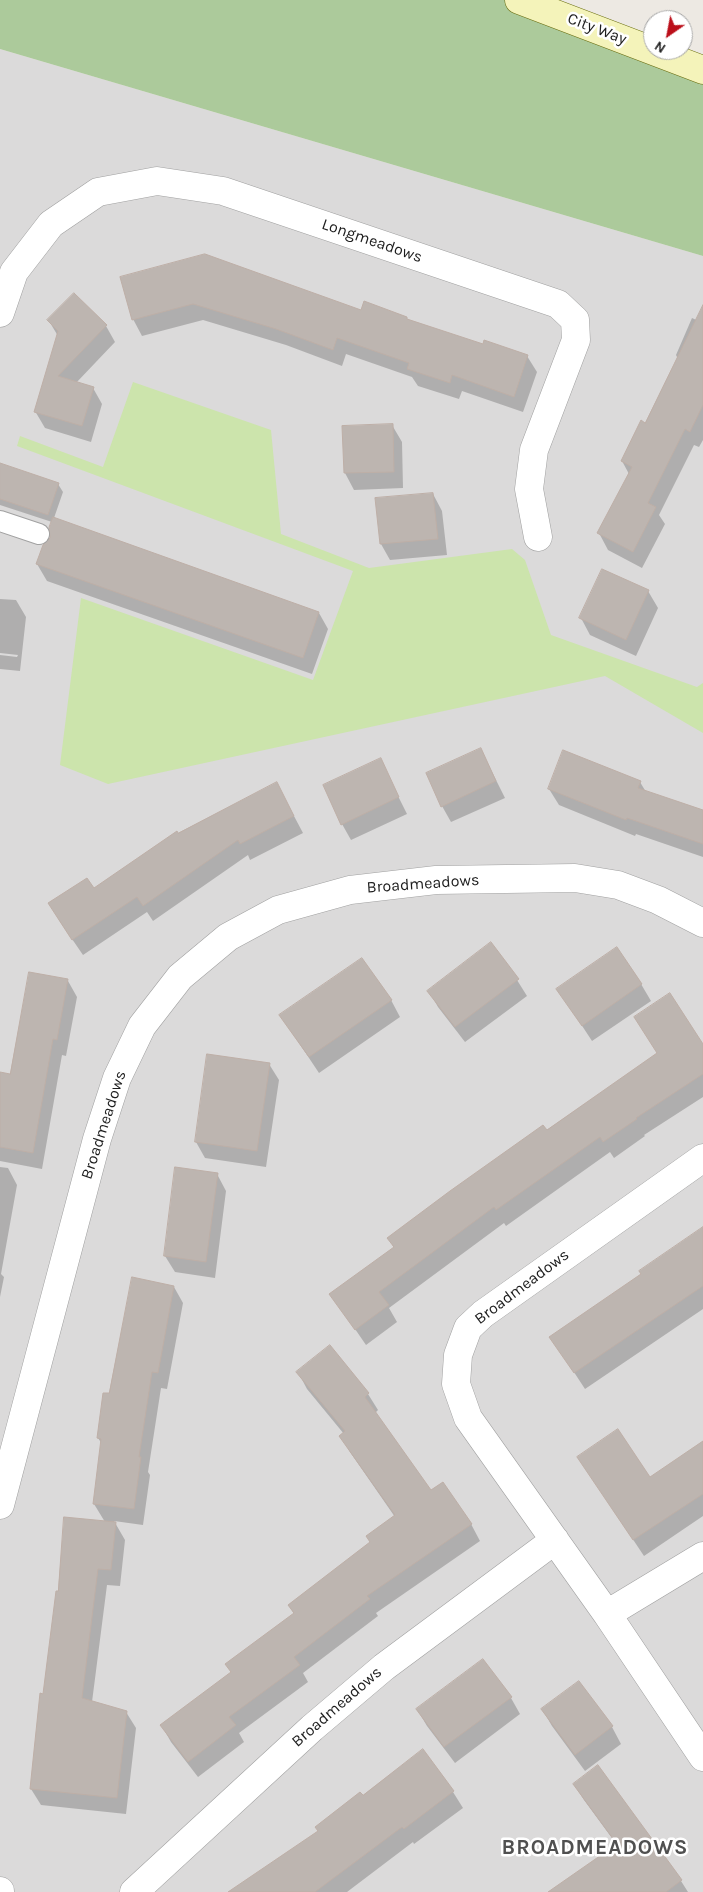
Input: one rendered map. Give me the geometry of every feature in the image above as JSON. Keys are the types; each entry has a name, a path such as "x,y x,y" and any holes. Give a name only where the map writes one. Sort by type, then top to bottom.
{"main road":[{"name":"City Way","path":"519,0 703,70"}],"street":[{"name":"Longmeadows","path":"0,314 14,272 51,224 98,192 157,181 223,191 558,304 575,320 576,340 534,450 529,489 538,537"},
{"name":"Broadmeadows","path":"0,1504 97,1138 116,1078 142,1026 180,977 228,937 278,910 350,890 436,880 575,878 618,885 658,900 703,923"},
{"name":"Broadmeadows","path":"703,1158 483,1314 468,1328 458,1355 456,1384 468,1418 607,1614 703,1758"},
{"name":"Broadmeadows","path":"134,1892 312,1728 384,1667 555,1540"},
{"path":"607,1614 703,1556"}],"lane":[{"path":"0,521 39,534"}],"shaded area":[{"path":"0,49 703,256 703,1892 0,1892"}],"green space":[{"path":"0,0 519,0 643,47 643,60 677,60 703,70 703,256 0,49"},
{"path":"133,382 271,430 281,534 369,568 512,549 525,560 551,635 697,687 703,683 703,733 605,676 108,784 60,765 81,598 313,680 353,571 17,446 20,436 103,467"}],"building":[{"path":"205,254 361,310 364,301 407,317 407,319 483,344 484,340 528,355 514,397 452,375 450,383 407,369 409,363 337,338 333,350 276,329 193,304 132,320 120,277"},
{"path":"74,293 107,325 58,376 94,387 82,426 34,412 58,331 47,320"},
{"path":"703,305 703,405 690,432 685,429 648,503 656,507 633,552 597,533 632,467 621,461 641,420 645,423"},
{"path":"393,424 394,472 344,473 342,426"},
{"path":"0,463 59,483 48,515 0,499"},
{"path":"433,493 438,539 380,544 375,498"},
{"path":"53,517 319,612 303,658 36,564 43,545 50,538 49,528"},
{"path":"602,569 649,590 626,640 579,618"},
{"path":"481,748 496,781 441,807 426,773"},
{"path":"563,750 641,781 638,788 703,810 703,844 627,818 626,820 548,789"},
{"path":"381,758 399,797 341,825 323,785"},
{"path":"277,782 294,816 240,844 238,840 143,906 137,897 72,940 48,903 87,878 94,888 177,831 178,833"},
{"path":"491,942 519,979 455,1027 427,991"},
{"path":"617,947 642,984 582,1026 556,989"},
{"path":"362,958 392,1000 309,1057 279,1015"},
{"path":"29,972 68,979 57,1040 53,1039 33,1153 0,1147 0,1072 10,1074"},
{"path":"670,993 703,1044 703,1074 603,1142 600,1137 496,1210 494,1207 379,1292 389,1305 355,1330 329,1294 394,1247 387,1238 450,1191 543,1125 547,1130 657,1053 634,1017"},
{"path":"207,1054 270,1063 257,1151 195,1142"},
{"path":"175,1167 218,1173 206,1262 164,1256"},
{"path":"703,1227 703,1286 574,1373 549,1337 641,1274 639,1271"},
{"path":"132,1277 174,1286 158,1373 152,1372 139,1457 141,1457 134,1509 93,1504 101,1439 97,1438 103,1393 109,1393"},
{"path":"330,1345 369,1393 365,1397 431,1490 443,1482 472,1524 367,1596 370,1599 294,1657 300,1665 229,1717 236,1725 188,1762 160,1725 231,1672 225,1664 294,1613 288,1605 370,1542 366,1536 395,1515 339,1436 345,1431 296,1372"},
{"path":"618,1429 650,1477 703,1441 703,1494 633,1540 577,1457"},
{"path":"64,1517 116,1522 111,1570 98,1569 82,1698 127,1711 117,1798 30,1789 40,1693 43,1694 56,1591 58,1591"},
{"path":"483,1659 512,1697 444,1747 416,1709"},
{"path":"579,1681 613,1726 575,1755 541,1709"},
{"path":"423,1749 454,1791 404,1829 402,1827 315,1892 228,1892 318,1831 315,1827 360,1792 363,1795"},
{"path":"598,1765 682,1880 666,1892 548,1892 617,1844 573,1784"}],"district":[{"name":"BROADMEADOWS","path":"595,1848"}]}
